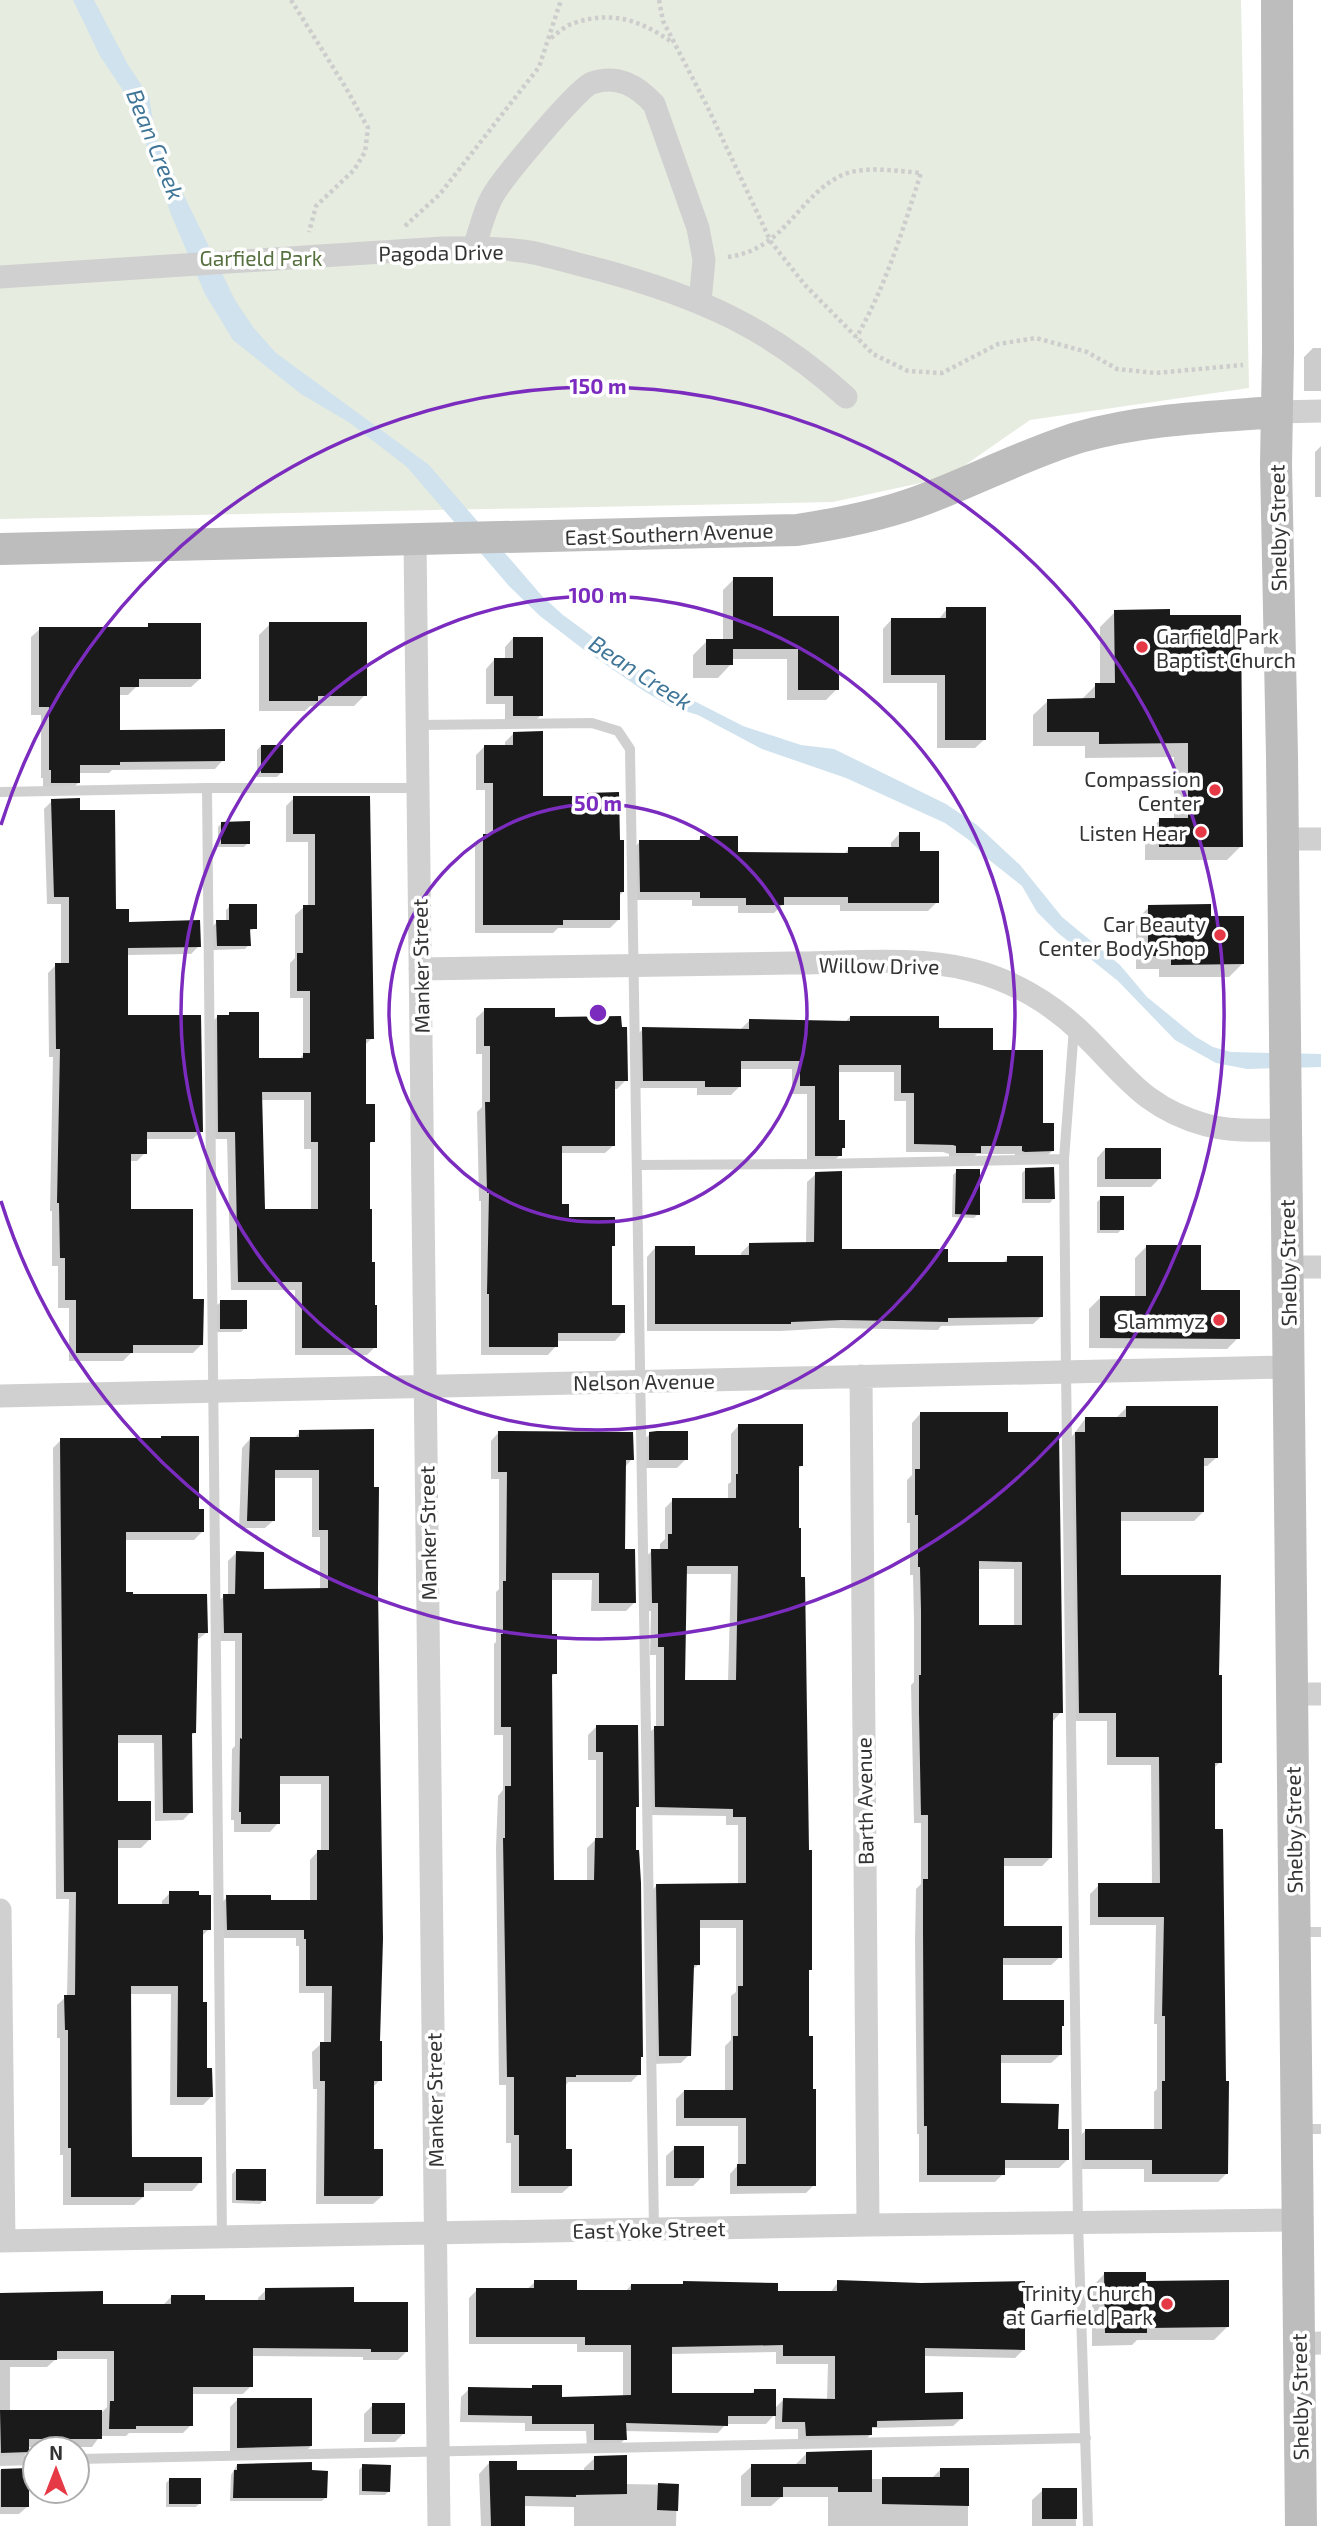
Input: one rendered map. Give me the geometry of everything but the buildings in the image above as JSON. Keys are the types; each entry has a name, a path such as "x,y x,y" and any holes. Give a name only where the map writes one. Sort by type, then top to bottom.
{"main road":[{"name":"Shelby Street","path":"1277,0 1277,412 1288,1367 1306,1695 1309,2129 1297,2220 1310,2344 1301,2526"},
{"name":"East Southern Avenue","path":"0,549 797,530 836,524 912,504 1037,452 1082,437 1151,423 1277,412"}],"street":[{"path":"474,248 494,193 572,97 590,83 624,81 640,89 654,104 698,228 704,260 700,301"},
{"name":"Pagoda Drive","path":"0,277 443,248 538,254 645,282 700,301 772,339 818,372 846,397"},
{"name":"East Southern Avenue","path":"1277,412 1321,411"},
{"name":"Manker Street","path":"431,540 418,725 418,788 439,2526"},
{"path":"1282,839 1321,839"},
{"name":"Willow Drive","path":"421,969 634,964 933,963 971,970 1008,983 1053,1008 1130,1084 1170,1111 1215,1128 1285,1117"},
{"path":"1287,1267 1321,1266"},
{"name":"Nelson Avenue","path":"0,1396 1288,1367"},
{"name":"Barth Avenue","path":"861,1376 868,2225"},
{"path":"0,1910 2,2241"},
{"name":"East Yoke Street","path":"2,2241 654,2228 1297,2220"}],"lane":[{"path":"418,725 592,723 618,731 630,749 654,2228"},
{"path":"207,788 222,2237"},
{"path":"0,792 418,788"},
{"path":"1074,1026 1065,1159 1066,1372 1078,2222 1088,2526"},
{"path":"637,1165 1065,1159"},
{"path":"91,2459 1086,2438"},
{"path":"0,2461 21,2460"}],"path":[{"path":"291,0 368,128 365,152 354,170 316,206 309,233 322,232"},
{"path":"404,226 440,194 539,67 561,0"},
{"path":"659,0 663,21 771,242 805,285 873,354 908,371 942,373 998,344 1035,338 1087,352 1117,369 1156,373 1243,365"},
{"path":"550,39 571,23 601,18 628,18 653,29 675,44"},
{"path":"704,260 736,256 771,242 821,189 842,175 873,170 921,173 894,257 871,313 856,338"}],"green space":[{"name":"Garfield Park","path":"0,0 1241,0 1249,388 1030,420 948,477 833,502 0,519"}],"water":[{"name":"Bean Creek","path":"73,0 94,0 127,63 149,97 156,138 235,300 253,327 276,353 429,465 542,596 563,615 661,684 743,726 801,745 834,749 946,804 977,825 1020,865 1062,917 1120,965 1147,997 1196,1037 1213,1047 1231,1052 1321,1054 1321,1067 1247,1069 1216,1063 1175,1040 1118,981 1058,933 1037,912 1022,886 945,823 846,778 762,749 698,715 671,707 583,649 540,616 509,586 407,467 350,423 301,394 233,340 205,294 170,212 138,113 100,56"}],"place":[{"name":"Garfield Park Baptist Church","path":"1142,647"},
{"name":"Compassion Center","path":"1215,790"},
{"name":"Listen Hear","path":"1201,832"},
{"name":"Car Beauty Center Body Shop","path":"1220,935"},
{"name":"Slammyz","path":"1219,1320"},
{"name":"Trinity Church at Garfield Park","path":"1167,2304"}]}
